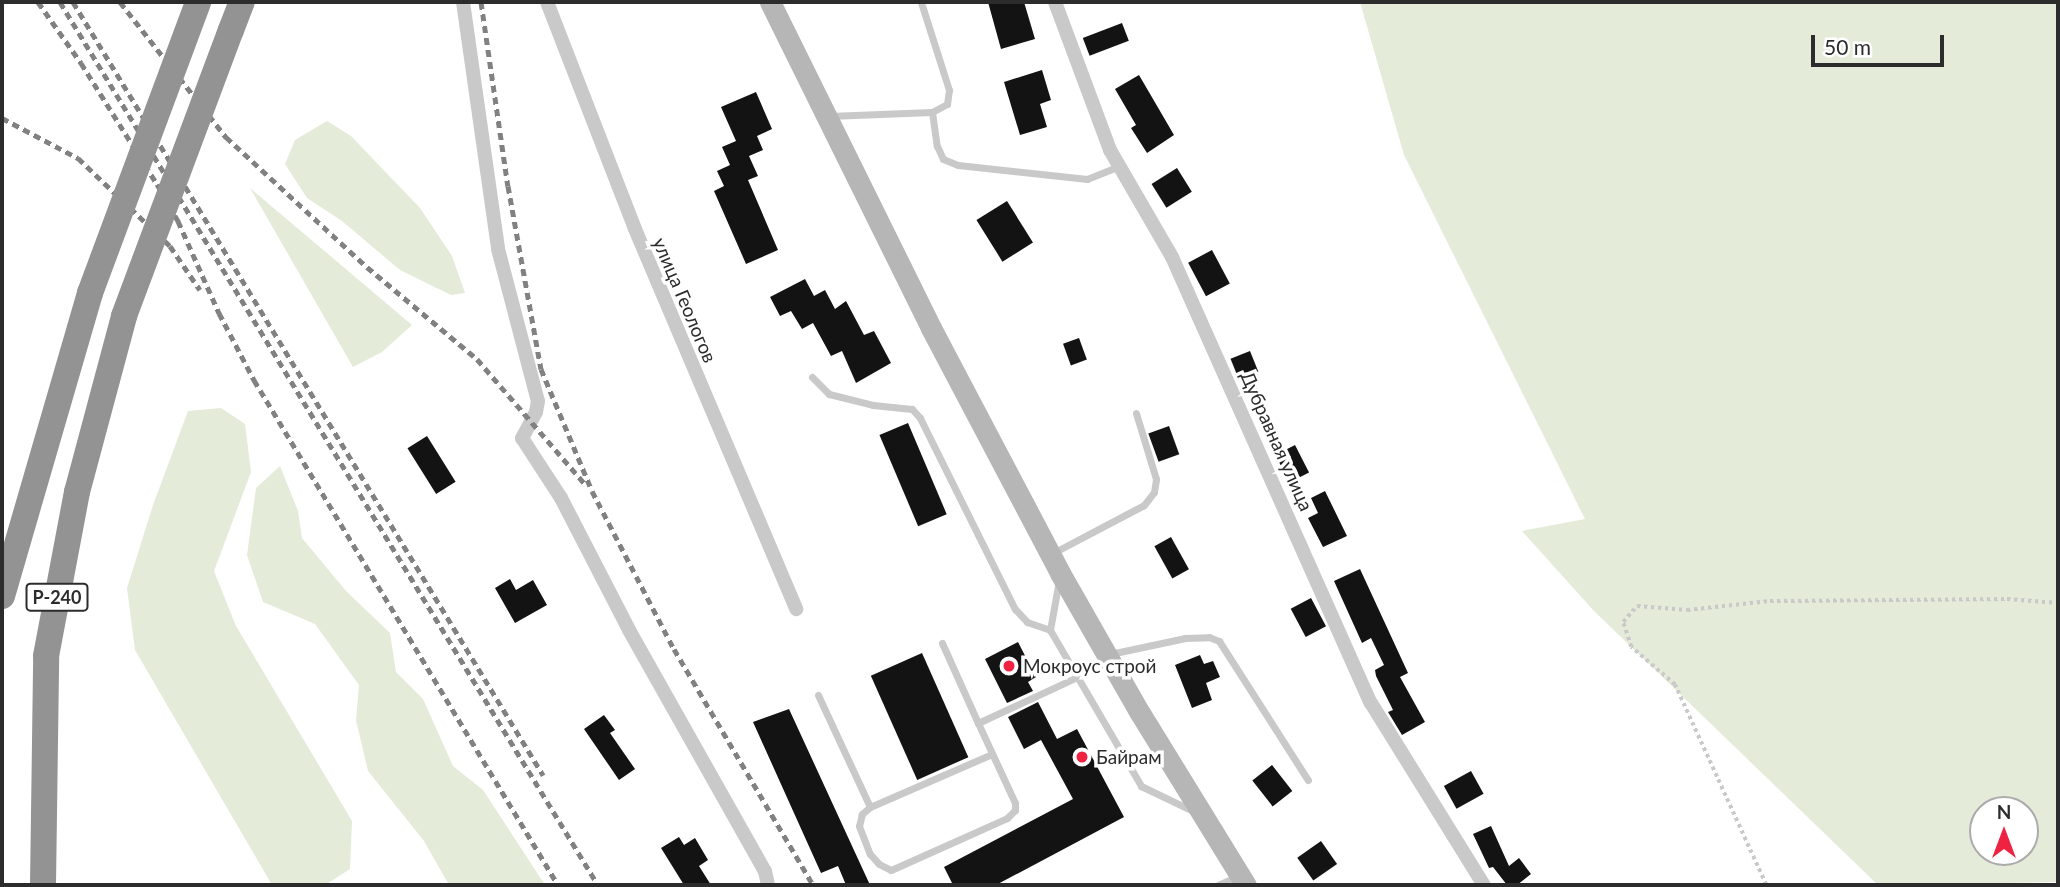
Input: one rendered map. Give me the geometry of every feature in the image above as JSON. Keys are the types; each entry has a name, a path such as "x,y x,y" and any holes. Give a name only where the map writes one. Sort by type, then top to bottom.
{"highway":[{"name":"Р-240","path":"2,596 90,293 198,2"},
{"name":"Р-240","path":"43,885 46,656 77,492 124,316 242,2"}],"main road":[{"path":"770,2 931,328 1055,564 1202,816 1243,880"}],"street":[{"path":"463,2 498,249 538,401 536,412 522,438 561,498 629,630 765,871 768,885"},
{"name":"улица Геологов","path":"547,2 635,229 796,610"},
{"name":"Дубравная улица","path":"1055,2 1110,150 1172,257 1371,703 1484,885"}],"lane":[{"path":"827,116 932,112 947,104 949,90 921,2"},
{"path":"932,112 937,146 943,159 958,166 1087,179 1120,166"},
{"path":"812,377 829,394 873,405 912,410 920,418 1015,609 1027,622 1050,630"},
{"path":"1136,413 1156,479 1154,492 1144,505 1055,564 1050,630 1141,786 1202,816"},
{"path":"1107,655 1185,638 1209,637 1219,641 1308,780"},
{"path":"942,643 1015,803 1015,810 1007,818 891,870 879,864 870,854 859,826 862,814 870,807 992,754"},
{"path":"978,723 1077,677"},
{"path":"818,695 870,807"},
{"path":"1217,885 1243,880"}],"path":[{"path":"1766,885 1675,685 1631,647 1623,622 1637,606 1687,610 1770,601 2007,599 2058,603"}],"green space":[{"path":"1360,2 2058,2 2058,882 1878,885 1594,611 1522,531 1585,519 1404,155"},
{"path":"327,121 351,136 420,208 452,256 465,293 451,295 400,270 342,221 307,198 285,164 295,140"},
{"path":"250,188 412,325 382,352 353,367"},
{"path":"221,408 245,424 251,472 214,571 236,626 352,821 350,869 325,885 272,885 135,650 127,588 153,505 188,411"},
{"path":"280,466 298,511 302,538 346,591 390,633 396,672 423,699 453,766 483,790 545,885 449,885 424,841 368,771 356,720 359,685 315,624 263,602 247,555 256,488"}],"building":[{"path":"988,2 1024,2 1035,39 1001,49"},
{"path":"1122,23 1129,41 1090,56 1083,38"},
{"path":"1042,70 1051,100 1040,104 1047,127 1020,135 1004,82"},
{"path":"1139,75 1174,135 1147,153 1131,128 1136,125 1115,89"},
{"path":"756,92 772,129 757,136 763,150 749,156 758,176 748,180 778,250 746,264 714,191 724,186 717,171 730,165 722,147 736,141 721,107"},
{"path":"1177,168 1192,192 1166,208 1152,184"},
{"path":"1007,201 1033,243 1002,262 976,220"},
{"path":"1212,250 1230,284 1206,296 1188,263"},
{"path":"805,279 814,296 825,290 835,309 846,301 864,335 874,331 891,363 856,383 842,351 831,356 813,323 802,329 791,311 780,316 770,297"},
{"path":"1079,338 1087,360 1071,365 1063,344"},
{"path":"1250,351 1258,371 1239,379 1231,359"},
{"path":"908,423 947,514 918,526 879,435"},
{"path":"1169,426 1179,454 1159,462 1148,434"},
{"path":"427,436 456,482 436,494 407,448"},
{"path":"1295,445 1309,473 1289,483 1275,455"},
{"path":"1325,491 1347,536 1323,547 1308,518 1318,513 1311,498"},
{"path":"1171,537 1189,569 1172,579 1154,546"},
{"path":"1360,569 1408,673 1400,677 1425,722 1402,735 1388,712 1393,710 1376,676 1375,670 1384,665 1371,638 1362,643 1334,581"},
{"path":"510,579 516,590 533,580 547,605 515,623 495,588"},
{"path":"1311,598 1326,626 1306,637 1291,609"},
{"path":"1018,642 1036,677 1028,682 1033,691 1007,703 985,659"},
{"path":"922,653 968,757 917,780 871,676"},
{"path":"1200,655 1204,664 1213,661 1220,677 1206,683 1212,700 1192,708 1175,665"},
{"path":"1038,702 1057,739 1077,729 1124,817 996,885 953,885 944,867 1073,799 1041,740 1024,749 1008,717"},
{"path":"789,709 870,885 846,885 838,866 821,873 753,722"},
{"path":"604,715 615,730 610,733 635,769 619,780 584,729"},
{"path":"1272,765 1292,791 1273,806 1252,780"},
{"path":"1471,771 1484,794 1456,809 1444,786"},
{"path":"1491,826 1509,866 1519,858 1531,874 1517,885 1507,885 1493,867 1489,868 1473,834"},
{"path":"679,837 684,845 695,838 708,860 699,866 711,885 684,885 661,848"},
{"path":"1321,841 1337,864 1313,881 1297,858"}],"railway":[{"path":"38,2 81,63 157,184 178,221 219,313 254,380 558,885"},
{"path":"60,2 598,885"},
{"path":"73,2 543,775"},
{"path":"120,2 226,137 367,267 477,359 585,484"},
{"path":"481,2 508,186 541,369 592,491 674,649 813,885"},
{"path":"2,118 78,158 170,246 200,290"}],"place":[{"name":"Мокроус строй","path":"1009,666"},
{"name":"Байрам","path":"1082,757"}]}
